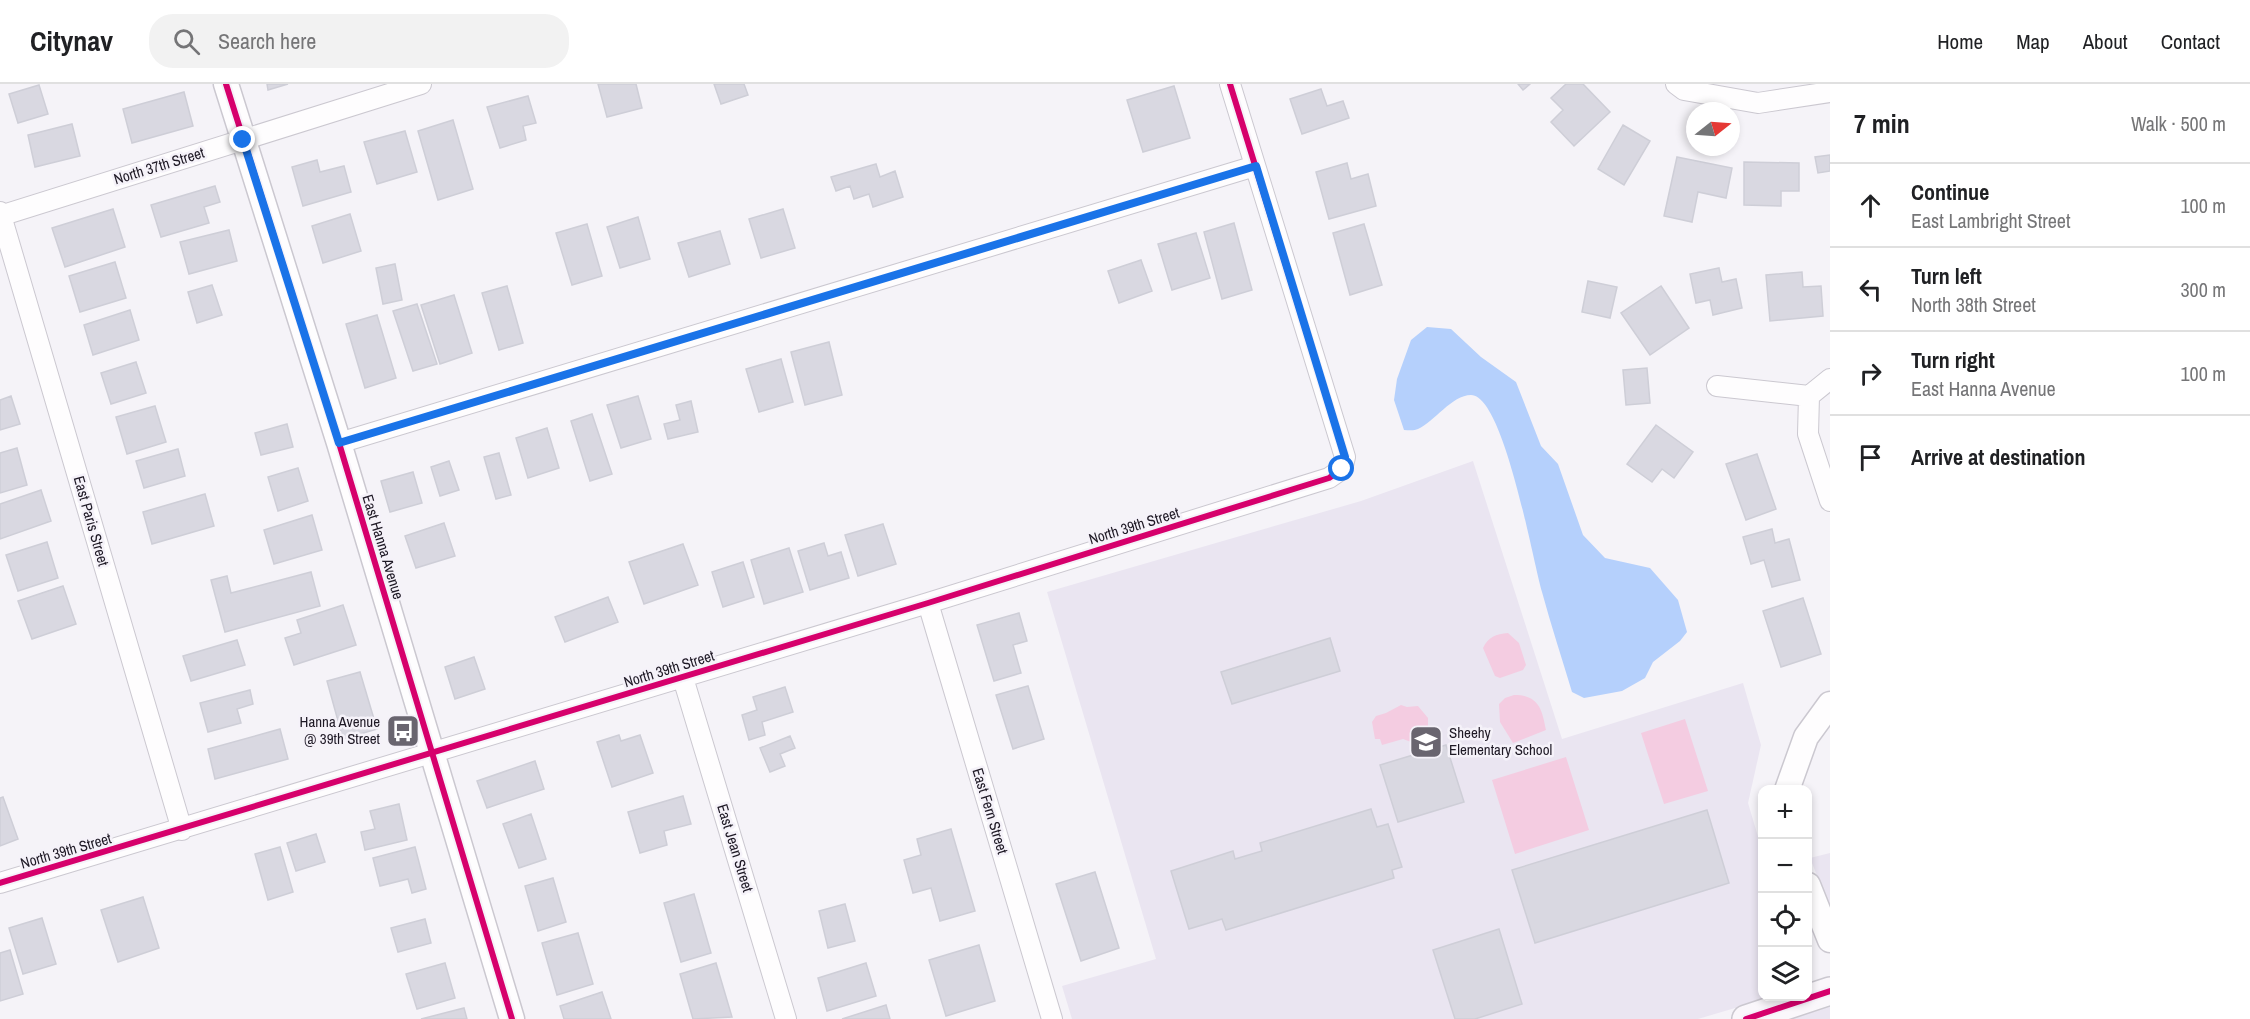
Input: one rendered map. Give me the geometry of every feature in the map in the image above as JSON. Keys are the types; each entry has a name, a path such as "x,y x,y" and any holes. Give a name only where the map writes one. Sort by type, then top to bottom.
{"main road":[{"path":"1746,1019 1830,991"}],"street":[{"name":"East Hanna Avenue","path":"226,84 339,443 512,1019"},
{"name":"North 37th Street","path":"0,214 421,84"},
{"path":"339,443 1256,166 1230,84"},
{"path":"1676,84 1684,90 1758,103 1830,92"},
{"name":"North 39th Street","path":"0,883 683,678 1329,478 1342,469 1345,457 1256,166"},
{"name":"East Paris Street","path":"0,214 182,830"},
{"path":"1717,387 1809,396 1830,379"},
{"path":"1809,396 1808,434 1830,501"},
{"name":"East Fern Street","path":"928,603 1052,1019"},
{"name":"East Jean Street","path":"683,678 786,1019"},
{"path":"1788,785 1806,737 1830,704"},
{"path":"1811,893 1830,940"}],"shaded area":[{"name":"Sheehy Elementary School","path":"1473,461 1562,739 1743,683 1761,745 1748,803 1758,837 1759,1001 1698,1019 1072,1019 1062,986 1156,959 1047,592 1361,501"},
{"path":"1508,633 1519,643 1526,665 1523,670 1500,678 1495,676 1483,648 1493,637"},
{"path":"1514,695 1529,697 1538,704 1546,730 1513,743 1500,722 1499,704 1505,698"},
{"path":"1401,705 1418,706 1428,718 1428,727 1420,734 1413,734 1411,742 1403,739 1382,745 1380,739 1375,739 1372,722 1376,716"},
{"path":"1685,719 1708,791 1664,804 1641,733"},
{"path":"1566,757 1589,830 1515,854 1492,780"},
{"path":"1830,853 1830,908 1812,863 1812,858"},
{"path":"1830,1002 1830,1019 1781,1019"}],"water":[{"path":"1427,327 1451,329 1481,357 1516,382 1541,446 1558,464 1583,535 1605,558 1650,568 1678,600 1687,632 1680,641 1653,662 1645,678 1622,691 1584,698 1572,692 1542,592 1506,449 1495,422 1483,402 1471,395 1464,396 1450,404 1424,426 1404,430 1394,400 1397,379 1411,340"}],"building":[{"path":"267,84 288,84 268,90"},
{"path":"598,84 636,84 642,108 607,117"},
{"path":"714,84 744,84 748,95 721,104"},
{"path":"1518,84 1530,84 1523,90"},
{"path":"1566,84 1583,84 1610,112 1574,146 1551,122 1563,110 1551,98"},
{"path":"39,85 48,114 18,123 9,94"},
{"path":"1174,86 1190,138 1143,152 1127,100"},
{"path":"1321,89 1327,106 1343,101 1349,118 1302,134 1290,99"},
{"path":"184,92 193,126 132,143 123,109"},
{"path":"528,96 536,123 523,126 526,140 500,148 487,107"},
{"path":"453,120 473,189 438,200 418,131"},
{"path":"72,124 80,156 35,167 28,135"},
{"path":"1623,125 1650,141 1624,185 1598,169"},
{"path":"405,131 417,172 377,184 364,142"},
{"path":"1830,155 1830,171 1818,173 1815,157"},
{"path":"1677,157 1732,168 1726,198 1698,192 1692,222 1664,216"},
{"path":"317,160 320,172 344,166 351,192 303,206 292,167"},
{"path":"1744,162 1799,163 1799,191 1781,191 1781,206 1744,205"},
{"path":"1347,163 1351,179 1368,174 1376,206 1329,219 1316,172"},
{"path":"876,164 880,177 895,171 903,197 873,207 869,194 854,199 850,186 836,191 831,177"},
{"path":"215,186 220,202 204,207 209,223 161,237 151,205"},
{"path":"113,209 125,247 65,267 52,228"},
{"path":"783,209 795,248 761,258 749,219"},
{"path":"350,214 361,251 323,263 312,226"},
{"path":"638,217 650,259 620,268 607,227"},
{"path":"1234,223 1252,290 1222,299 1204,232"},
{"path":"587,224 602,276 572,285 556,233"},
{"path":"1364,224 1382,285 1350,295 1333,233"},
{"path":"229,230 237,261 189,274 180,242"},
{"path":"720,231 730,264 689,277 678,243"},
{"path":"1196,233 1210,278 1172,290 1158,244"},
{"path":"1141,260 1152,291 1119,303 1108,271"},
{"path":"115,262 126,298 80,312 69,276"},
{"path":"395,264 402,300 383,304 376,268"},
{"path":"1719,268 1722,282 1736,279 1742,308 1713,315 1710,300 1696,303 1690,274"},
{"path":"1802,272 1803,287 1821,286 1823,316 1770,321 1766,275"},
{"path":"1588,281 1617,287 1610,318 1582,312"},
{"path":"212,285 222,315 197,323 188,292"},
{"path":"507,286 523,343 499,350 482,293"},
{"path":"1661,286 1689,328 1650,355 1621,313"},
{"path":"454,295 472,353 440,364 421,305"},
{"path":"417,304 437,364 413,371 393,311"},
{"path":"130,310 139,340 93,355 84,325"},
{"path":"377,315 396,378 365,388 346,324"},
{"path":"829,342 842,395 805,405 791,352"},
{"path":"781,359 793,402 759,412 746,369"},
{"path":"136,362 146,393 111,404 101,373"},
{"path":"1647,368 1650,403 1626,405 1623,370"},
{"path":"11,396 20,424 0,430 0,400"},
{"path":"638,396 651,439 621,448 607,405"},
{"path":"691,401 698,432 668,439 664,424 680,420 676,405"},
{"path":"155,406 166,442 127,454 116,417"},
{"path":"592,414 612,474 590,481 571,421"},
{"path":"287,424 293,447 261,455 255,433"},
{"path":"1656,425 1693,452 1674,478 1662,469 1652,482 1627,464"},
{"path":"547,428 559,468 528,478 516,438"},
{"path":"17,448 27,485 0,493 0,453"},
{"path":"178,449 185,476 144,488 136,461"},
{"path":"499,453 511,495 496,499 484,457"},
{"path":"1757,454 1776,509 1746,520 1726,464"},
{"path":"449,461 459,490 440,496 431,467"},
{"path":"298,468 308,501 278,511 268,477"},
{"path":"413,472 422,503 390,512 381,481"},
{"path":"41,490 51,521 0,539 0,504"},
{"path":"205,494 214,526 152,544 143,512"},
{"path":"312,515 322,550 274,564 264,530"},
{"path":"444,523 455,556 416,568 405,536"},
{"path":"883,524 896,564 858,576 845,535"},
{"path":"1772,529 1775,543 1789,539 1800,580 1772,587 1764,560 1751,564 1743,537"},
{"path":"47,542 58,578 18,591 6,555"},
{"path":"824,543 828,556 841,552 849,578 810,590 798,551"},
{"path":"683,544 698,585 644,604 629,562"},
{"path":"789,548 803,592 764,604 751,560"},
{"path":"743,562 754,597 723,607 712,572"},
{"path":"311,572 320,606 225,632 211,580 227,576 231,593"},
{"path":"63,586 76,624 32,639 18,601"},
{"path":"608,597 618,622 565,642 555,617"},
{"path":"1803,598 1821,654 1781,667 1763,611"},
{"path":"343,605 356,645 294,665 285,638 301,633 297,620"},
{"path":"1019,613 1027,641 1013,645 1021,673 994,681 977,625"},
{"path":"1330,638 1340,671 1232,704 1221,672"},
{"path":"237,640 245,665 191,681 183,656"},
{"path":"474,657 485,689 455,699 445,667"},
{"path":"360,672 377,729 343,739 327,681"},
{"path":"1028,686 1044,739 1013,749 996,695"},
{"path":"785,687 793,712 762,722 765,735 749,740 742,715 757,710 753,697"},
{"path":"250,690 253,704 237,709 241,723 208,732 200,703"},
{"path":"280,729 288,759 215,779 208,749"},
{"path":"619,735 621,741 640,735 653,773 612,787 597,742"},
{"path":"790,736 795,748 780,754 785,766 770,772 760,748"},
{"path":"1446,745 1464,802 1398,822 1380,765"},
{"path":"535,761 544,789 487,808 477,781"},
{"path":"683,796 691,824 664,831 667,845 640,853 628,812"},
{"path":"3,797 18,839 0,846 0,798"},
{"path":"399,804 407,840 365,850 361,832 375,829 370,811"},
{"path":"1371,809 1377,827 1388,824 1402,867 1392,870 1394,878 1226,930 1222,919 1189,929 1171,871 1233,851 1235,859 1262,851 1260,843"},
{"path":"1707,810 1729,883 1535,943 1512,870"},
{"path":"531,814 546,859 519,868 503,824"},
{"path":"951,829 975,911 940,921 931,888 913,893 904,860 921,855 917,839"},
{"path":"316,834 325,862 296,871 287,843"},
{"path":"280,847 293,892 268,900 255,854"},
{"path":"415,847 426,889 412,893 408,879 380,886 373,858"},
{"path":"1095,872 1119,948 1081,961 1056,884"},
{"path":"553,878 566,922 538,931 525,886"},
{"path":"694,894 711,953 681,962 664,903"},
{"path":"143,897 159,948 118,962 101,910"},
{"path":"845,904 855,941 828,948 819,911"},
{"path":"42,918 56,964 23,974 9,928"},
{"path":"425,919 431,943 398,952 391,928"},
{"path":"1499,929 1522,1004 1475,1019 1455,1019 1433,950"},
{"path":"578,933 593,984 557,995 542,943"},
{"path":"979,945 995,1001 946,1016 929,960"},
{"path":"10,950 23,994 0,1001 0,953"},
{"path":"445,963 455,998 417,1009 406,974"},
{"path":"716,963 732,1017 693,1019 680,974"},
{"path":"866,963 876,996 827,1011 818,978"},
{"path":"602,992 611,1019 564,1019 560,1006"},
{"path":"886,1005 890,1019 842,1019"},
{"path":"464,1008 467,1019 421,1019"}],"cycle path":[{"path":"226,84 339,443 512,1019"},
{"path":"0,883 928,603 1329,478 1342,469 1345,457 1230,84"},
{"path":"1746,1019 1830,991"}],"place":[{"name":"Hanna Avenue @ 39th Street","path":"403,731"},
{"name":"Sheehy Elementary School","path":"1426,742"}],"route":[{"path":"243,140 339,443 1256,166 1345,457 1342,469"}]}
